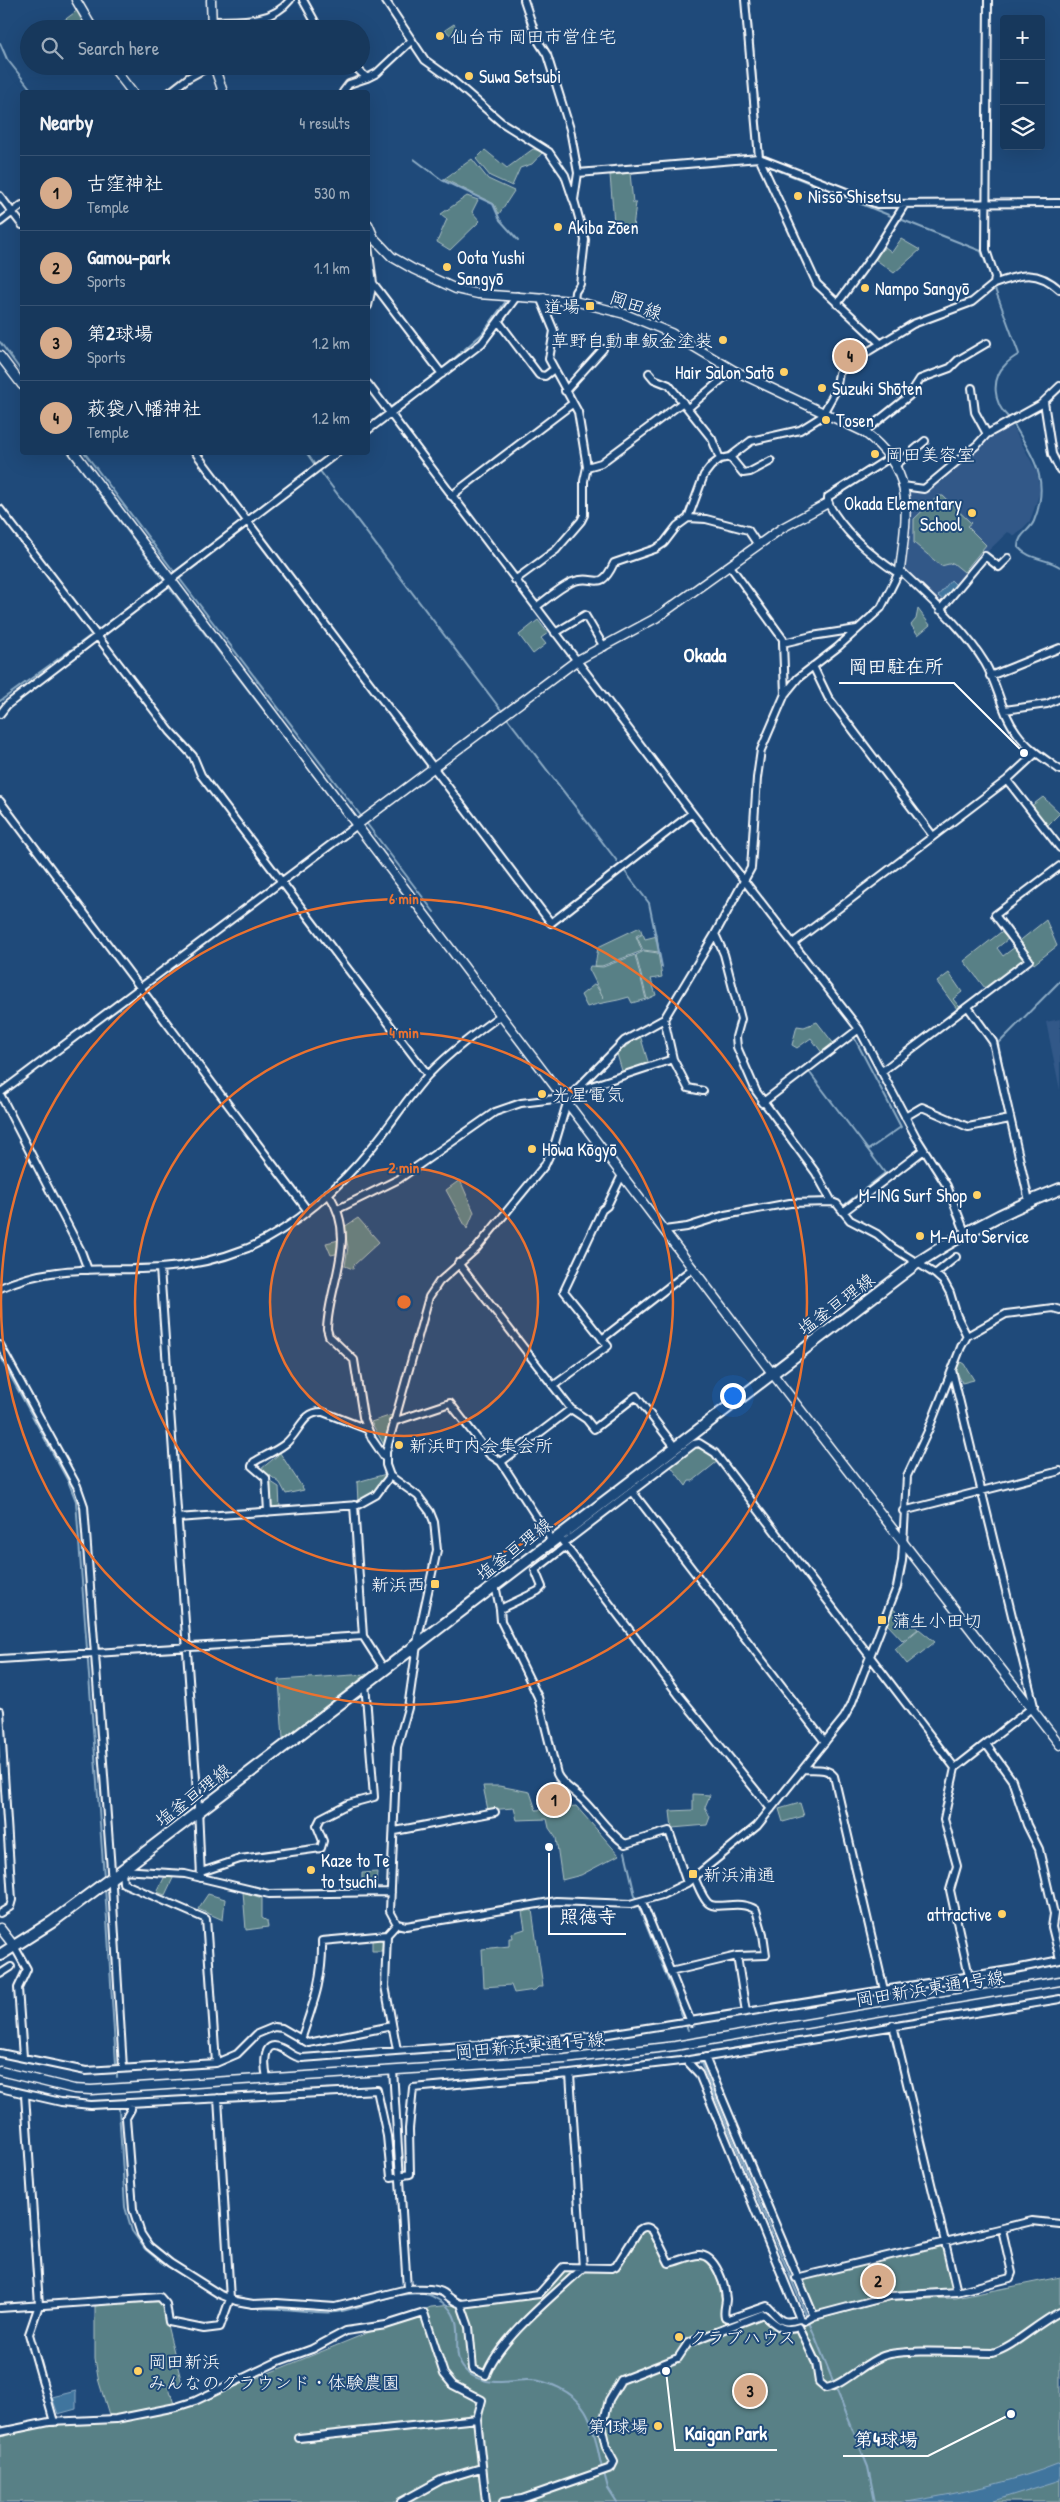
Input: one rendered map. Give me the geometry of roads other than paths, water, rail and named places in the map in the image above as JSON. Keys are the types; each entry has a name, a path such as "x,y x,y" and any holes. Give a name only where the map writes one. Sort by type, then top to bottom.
{"main road":[{"name":"塩釜亘理線","path":"0,1955 111,1879 495,1585 560,1542 675,1447 917,1263 965,1232 1029,1201 1060,1190"}],"street":[{"path":"76,0 88,20"},
{"path":"211,0 212,20"},
{"path":"249,20 264,18 274,13 290,0"},
{"path":"303,0 315,20"},
{"path":"385,0 425,60 450,78 501,122 549,152 564,175 574,200 585,240 580,284 574,292 574,301"},
{"path":"524,0 537,39 547,55 570,129 578,173 574,200"},
{"path":"745,0 759,158 817,284 881,344"},
{"path":"988,0 986,250 995,277 994,284"},
{"path":"344,90 350,84 377,73 412,40"},
{"path":"119,75 130,90"},
{"path":"173,90 195,75"},
{"path":"216,75 222,90"},
{"path":"364,75 367,78"},
{"path":"578,173 759,158 877,204 1060,203"},
{"path":"0,196 20,222"},
{"path":"837,304 873,255 905,204"},
{"path":"0,222 20,207"},
{"name":"岡田線","path":"371,239 402,263 456,289 478,294 544,297 574,301 649,323 733,370 864,432 891,457 904,486 906,517 899,572"},
{"path":"370,264 372,283 370,294"},
{"path":"536,607 570,583 577,580 602,580 607,578 614,563 655,549 664,543 677,526 688,518 704,476 711,466 720,459 730,457 750,441 800,430 825,412 836,390 840,374 846,365 913,324 972,302 994,284 1027,275 1041,276 1060,290"},
{"path":"372,283 442,374"},
{"path":"370,428 482,343 500,322 517,296"},
{"path":"515,580 556,550 584,515 586,467 578,412 549,359 554,331 542,302 544,297"},
{"path":"500,322 539,376 545,376 554,369"},
{"path":"864,432 910,396 920,379 950,368 958,360 987,343"},
{"path":"565,391 603,349"},
{"path":"0,356 20,382"},
{"path":"586,467 601,462 733,370"},
{"path":"649,373 654,379 669,385 712,439 720,459"},
{"path":"904,486 924,488 978,444 987,434 1044,402 1060,386"},
{"path":"370,387 576,661 858,1029 905,1117 947,1186 965,1232"},
{"path":"972,388 975,412 987,434"},
{"path":"1044,402 1052,454 1060,470"},
{"path":"451,496 572,404"},
{"path":"896,465 925,441"},
{"path":"76,455 772,1373 1060,1746"},
{"path":"197,455 551,922 692,813"},
{"path":"0,714 6,705 334,455"},
{"path":"730,457 743,473 750,472 771,461"},
{"path":"891,457 828,496 828,503 849,534 880,561 899,572 968,639 990,676 1017,734 1036,753 1060,770"},
{"path":"88,1270 81,1251 0,1094 576,661 656,618 782,528 828,503"},
{"path":"0,509 170,732 193,756 201,775 428,1075"},
{"path":"688,518 706,519 748,530 758,545"},
{"path":"940,610 985,556 999,567 1008,558"},
{"path":"730,566 783,639 785,694"},
{"path":"899,572 881,608 798,678 785,694 762,750 757,778 751,868 715,934 664,1019 624,1041 565,1101 554,1143 545,1165 476,1249 458,1263 439,1282 423,1310 385,1458 390,1476 418,1496 424,1504 434,1522 437,1538 437,1550 429,1594 418,1644 408,1708 397,1747 394,1773 395,1831 390,1911 397,1924 406,1926 556,1901 638,1902 662,1895 687,1883 730,1850 771,1809 825,1742 851,1705 897,1587 902,1561 901,1541 906,1476 967,1336 1006,1314 1053,1308 1060,1310"},
{"path":"555,633 584,615 604,647"},
{"path":"783,643 812,636 858,629"},
{"path":"990,676 1060,648"},
{"path":"814,666 828,697 934,836"},
{"path":"1005,710 1047,704 1060,698"},
{"path":"793,943 1007,780 1036,753"},
{"path":"1007,780 1060,848"},
{"path":"0,801 308,1211"},
{"path":"881,1072 1029,960 995,916 1060,866"},
{"path":"715,934 724,954 741,1019 736,1037 737,1046 762,1103 816,1173 832,1202"},
{"path":"968,1007 993,1042 1029,1201"},
{"path":"0,1288 20,1279 52,1271 160,1268 204,1262 246,1248 270,1237 308,1211 328,1193 371,1148 428,1075 456,1049 501,1015"},
{"path":"664,1019 673,1060 688,1088 703,1091"},
{"path":"762,1103 858,1029"},
{"path":"576,1090 673,1060"},
{"path":"338,1209 399,1179 495,1112 522,1103 565,1101"},
{"path":"905,1117 922,1107 968,1127 1010,1119"},
{"path":"843,1212 924,1150"},
{"path":"553,1386 608,1346 564,1291 602,1210 607,1206 622,1175"},
{"path":"328,1193 338,1209 344,1249 327,1329 329,1336 354,1360 363,1417 379,1452 385,1458"},
{"path":"664,1230 687,1227 725,1215 790,1202 832,1202 837,1204 850,1220 877,1234 892,1247 935,1274 950,1292 957,1316 967,1336"},
{"path":"935,1274 956,1257"},
{"path":"458,1263 553,1386 572,1409 586,1419 594,1429 636,1396 675,1447"},
{"path":"160,1268 201,1875"},
{"path":"602,1339 694,1268"},
{"path":"0,1345 78,1486 84,1506 91,1653 111,1879 123,2068"},
{"path":"952,1370 1034,1706 955,1768 944,1819 957,1866 950,1890 969,1976"},
{"path":"393,1422 450,1403 489,1454 502,1462 560,1542 678,1694 771,1809"},
{"path":"502,1462 572,1409"},
{"path":"268,1512 266,1478 252,1466 254,1462 286,1443 307,1417 317,1412 324,1412 368,1429"},
{"path":"500,1609 538,1591 542,1587 534,1570 560,1542 694,1444 699,1444 708,1448 720,1458 955,1768"},
{"path":"903,1511 1060,1471"},
{"path":"177,1518 354,1505 376,1495 390,1476"},
{"path":"632,1491 825,1742"},
{"path":"354,1505 363,1636 384,1669"},
{"path":"495,1585 501,1621 538,1697 556,1774 561,1782 580,1796 612,1834 625,1844 669,1831 687,1883"},
{"path":"0,1659 187,1649 363,1636"},
{"path":"201,1875 240,1859 321,1848 323,1840 318,1826 321,1818 348,1804 374,1797 366,1683"},
{"path":"0,1711 12,1900 10,1907 0,1913"},
{"path":"267,2078 264,2060 267,2051 273,2047 279,2047 291,2055 302,2058 557,2039 687,2023 1060,1960 1052,1927 1054,1914 1039,1849 1027,1825 1012,1780 986,1744"},
{"path":"803,1769 825,1769 834,1776 884,1990"},
{"path":"395,1831 495,1812"},
{"path":"216,2063 206,1919 123,1883 122,1870 201,1875 269,1894 391,1892"},
{"path":"670,1972 737,1956 766,1955 763,1934 756,1910 747,1904 740,1903 713,1907 703,1896 694,1877"},
{"path":"638,1902 670,1972 687,2023"},
{"path":"397,1924 387,1935 385,1986 397,2050"},
{"path":"0,1928 14,1946 27,1968 18,1988 23,2057"},
{"path":"301,2040 319,1987 323,1967 322,1941 387,1935"},
{"path":"737,1956 746,2012"},
{"path":"0,1974 11,1967"},
{"name":"岡田新浜東通1号線","path":"0,2071 74,2089 91,2090 565,2059 675,2046 1060,1981"},
{"path":"0,2088 61,2102 91,2105 377,2090 387,2136 391,2177 410,2174 409,2129 413,2088 570,2074 705,2058 893,2025 1060,1999"},
{"path":"893,2025 957,2292"},
{"path":"0,2053 86,2071 216,2063 237,2054 257,2034 265,2029 282,2028 301,2040 308,2042 392,2026"},
{"path":"705,2058 796,2278 808,2318"},
{"path":"686,2060 699,2074 808,2318"},
{"path":"393,2070 401,2175 406,2290"},
{"path":"461,2304 469,2327 473,2369 486,2375 489,2366 514,2336 583,2268 570,2074"},
{"path":"25,2094 39,2306 29,2334 54,2422"},
{"path":"0,2308 160,2298 166,2304 169,2322 215,2329 224,2322 230,2300 218,2098"},
{"path":"131,2103 131,2109 126,2118 132,2209 141,2234 149,2246 170,2263 230,2300 253,2304 277,2303 335,2307 406,2290 436,2291 443,2293 451,2301 461,2304 539,2294 563,2267 612,2268 620,2261 638,2230 643,2227 650,2228 669,2263 699,2255 706,2256 716,2266 726,2299 725,2318 729,2319 767,2306 781,2322 787,2323 890,2296 957,2292 1010,2278 1012,2273 1002,2229"},
{"path":"796,2278 1032,2221 1060,2224"},
{"path":"503,2502 522,2499 609,2469 614,2462 603,2438 603,2420 609,2400 621,2380 678,2358 688,2342 763,2314 778,2327 790,2330 799,2328 816,2363 820,2384 826,2388 838,2384 864,2366 884,2356 900,2354 992,2353 1003,2350 1036,2325 1060,2312"},
{"path":"0,2432 54,2422 116,2419 176,2407 195,2401 279,2361 312,2349 346,2331 386,2325 424,2313 444,2374 454,2385 482,2400 477,2420 486,2502"},
{"path":"299,2438 477,2420"},
{"path":"401,2502 441,2480 481,2468"}],"waterway":[{"path":"749,0 763,157"},
{"path":"0,43 7,59 31,90"},
{"path":"414,159 442,180 493,204 500,220 518,240"},
{"path":"765,165 891,216"},
{"path":"900,219 981,251 992,280"},
{"path":"995,289 1019,354 1001,370 996,384 997,398 1003,412 1008,417"},
{"path":"443,368 482,334 506,301"},
{"path":"0,342 20,369"},
{"path":"392,406 436,373"},
{"path":"370,423 382,414"},
{"path":"1013,423 1033,458 1040,481 1041,493 1034,521 1020,539 1018,547 1032,557 1060,567"},
{"path":"70,455 165,581"},
{"path":"86,455 175,573"},
{"path":"308,455 315,465"},
{"path":"249,515 328,455"},
{"path":"320,471 501,710"},
{"path":"174,572 241,521"},
{"path":"179,578 361,816"},
{"path":"97,631 164,580"},
{"path":"169,587 351,824"},
{"path":"0,701 90,636"},
{"path":"507,718 617,861"},
{"path":"367,824 434,912"},
{"path":"357,832 431,929"},
{"path":"623,869 649,903 662,967"},
{"path":"1014,1123 998,1044 1060,981"},
{"path":"843,1206 885,1173 868,1150 901,1127 855,1039"},
{"path":"810,1073 868,1150"},
{"path":"794,1206 835,1206 848,1223 876,1238 908,1261"},
{"path":"711,1223 755,1213"},
{"path":"687,1230 704,1225"},
{"path":"0,1357 68,1481 76,1501 104,1877"},
{"path":"625,1852 636,1900"},
{"path":"105,1887 116,2064"},
{"path":"638,1905 688,2030"},
{"path":"701,2063 807,2317"},
{"path":"119,2109 125,2207 132,2231 145,2249 162,2263 226,2301"},
{"path":"238,2305 255,2308 336,2312 394,2296 406,2294 431,2296 442,2302 451,2311 456,2320 459,2359 463,2367 471,2375 491,2382 534,2380 551,2384 567,2392 580,2404 591,2423 602,2468"},
{"path":"809,2322 868,2467 875,2502"},
{"path":"604,2473 608,2488 617,2502"}],"place":[{"name":"仙台市 岡田市営住宅","path":"440,36"},
{"name":"Suwa Setsubi","path":"469,76"},
{"name":"Nissō Shisetsu","path":"798,196"},
{"name":"Akiba Zōen","path":"558,227"},
{"name":"Oota Yushi Sangyō","path":"447,267"},
{"name":"Nampo Sangyō","path":"865,288"},
{"name":"道場","path":"590,306"},
{"name":"草野自動車鈑金塗装","path":"723,340"},
{"name":"萩袋八幡神社","path":"850,356"},
{"name":"Hair Salon Satō","path":"784,372"},
{"name":"Suzuki Shōten","path":"822,388"},
{"name":"Tosen","path":"826,420"},
{"name":"岡田美容室","path":"875,454"},
{"name":"Okada Elementary School","path":"972,513"},
{"name":"岡田駐在所","path":"1024,753"},
{"name":"光星電気","path":"542,1094"},
{"name":"Hōwa Kōgyō","path":"532,1149"},
{"name":"M-ING Surf Shop","path":"977,1195"},
{"name":"M-Auto Service","path":"920,1236"},
{"name":"新浜町内会集会所","path":"399,1445"},
{"name":"新浜西","path":"435,1584"},
{"name":"蒲生小田切","path":"882,1620"},
{"name":"古窪神社","path":"554,1800"},
{"name":"照徳寺","path":"549,1847"},
{"name":"Kaze to Te to tsuchi","path":"311,1870"},
{"name":"新浜浦通","path":"693,1874"},
{"name":"attractive","path":"1002,1914"},
{"name":"Gamou-park","path":"878,2281"},
{"name":"クラブハウス","path":"679,2337"},
{"name":"岡田新浜 みんなのグラウンド・体験農園","path":"138,2371"},
{"name":"Kaigan Park","path":"666,2371"},
{"name":"第2球場","path":"750,2391"},
{"name":"第4球場","path":"1011,2414"},
{"name":"第1球場","path":"658,2426"}],"district":[{"name":"Okada","path":"705,654"}]}
